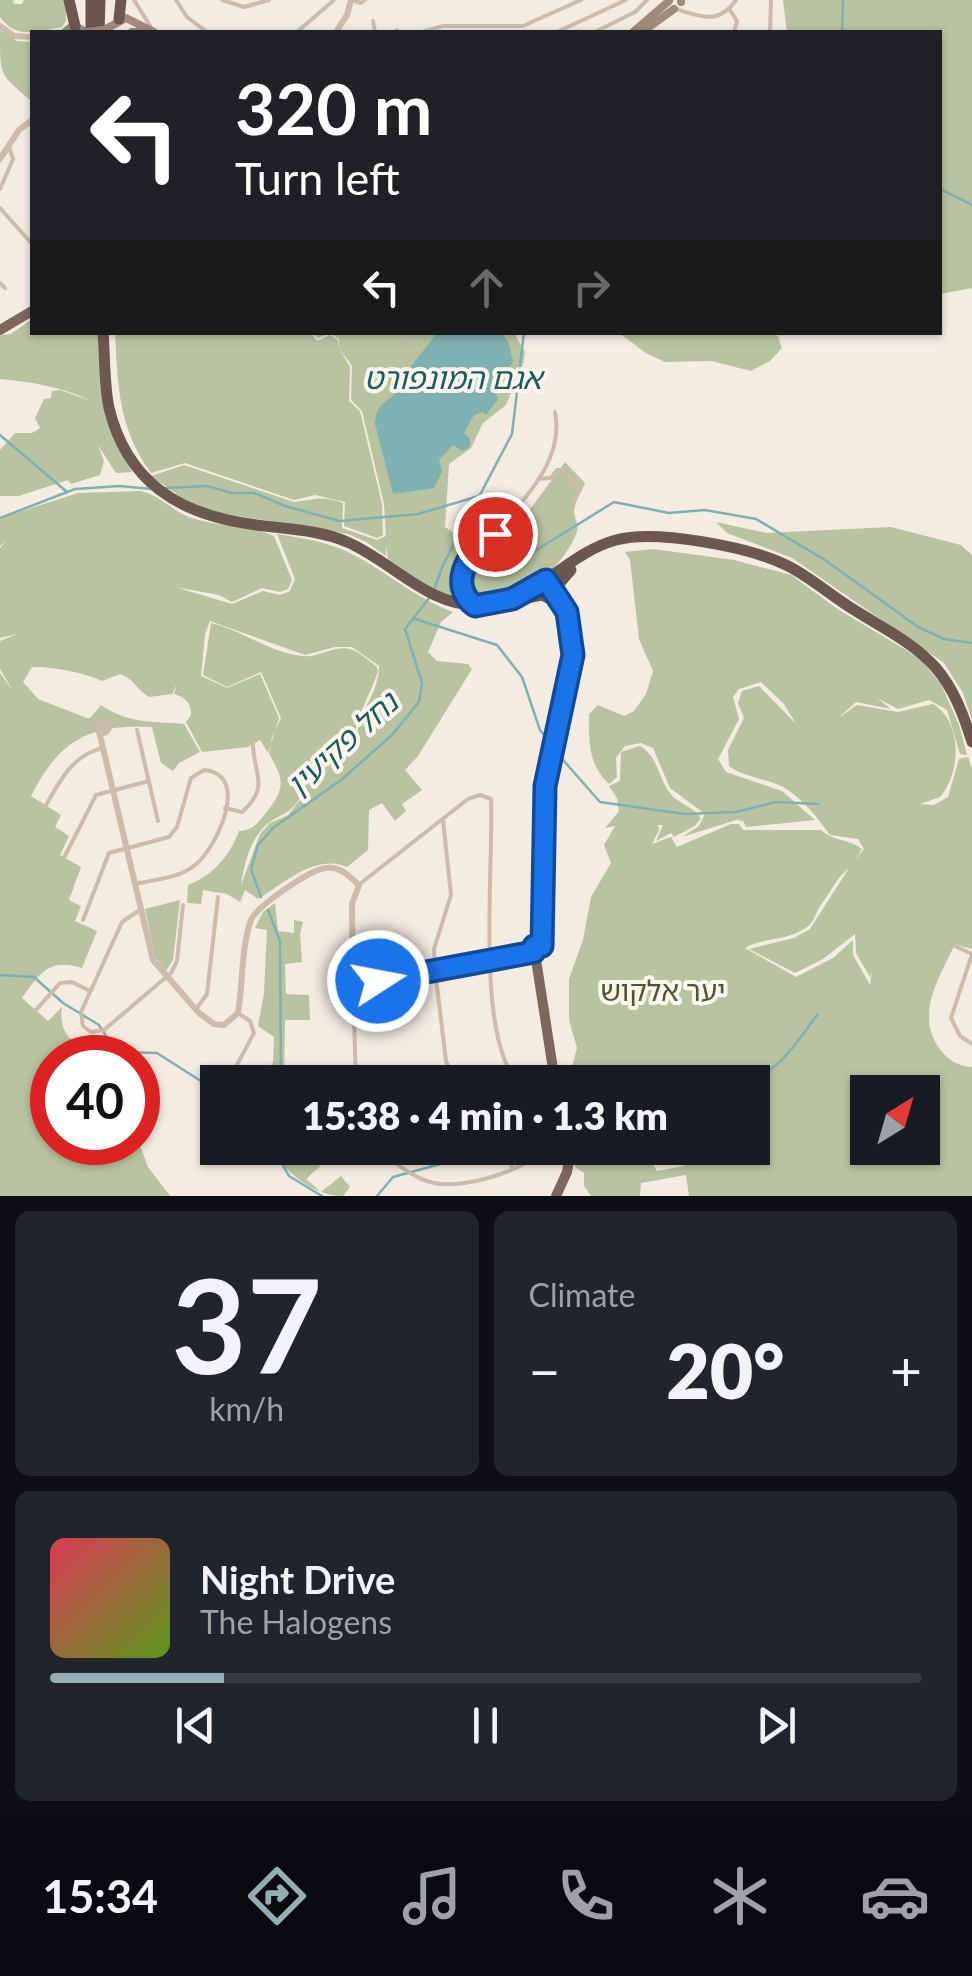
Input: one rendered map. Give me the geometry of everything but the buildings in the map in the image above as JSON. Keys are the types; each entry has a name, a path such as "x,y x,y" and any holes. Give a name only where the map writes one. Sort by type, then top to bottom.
{"highway":[{"path":"91,0 101,27"},
{"path":"100,0 101,27"},
{"path":"101,27 123,0"},
{"path":"106,335 122,442 145,478 175,502 200,514 325,535 361,548 428,592 496,608 542,595 560,602 560,584 571,570"},
{"path":"526,598 586,553 614,541 658,537 714,545 790,567 932,663 947,682 972,742"},
{"path":"462,599 512,599 602,551 635,542 669,540 714,545"}],"main road":[{"path":"636,30 676,3"},
{"path":"644,30 676,3"},
{"path":"101,27 133,30"},
{"path":"0,330 30,313"},
{"path":"548,583 568,625 570,654 542,790 535,950 554,1065"},
{"path":"557,1196 568,1165"}],"street":[{"path":"101,27 134,0"},
{"path":"176,0 187,17 204,30"},
{"path":"222,0 244,7 269,0"},
{"path":"299,30 334,0"},
{"path":"337,30 352,0 366,0"},
{"path":"429,30 442,26 500,30 541,20 580,0"},
{"path":"569,30 626,0"},
{"path":"599,30 636,12 647,0"},
{"path":"676,3 687,13 708,18 721,16 736,0"},
{"path":"770,30 771,0"},
{"path":"730,9 736,22 734,30"},
{"path":"373,20 375,30"},
{"path":"0,26 14,36 30,37"},
{"path":"0,159 30,122"},
{"path":"0,189 13,159 8,145"},
{"path":"0,208 30,242"},
{"path":"0,283 6,288"},
{"path":"405,335 409,342"},
{"path":"462,599 468,561 539,479 556,444 555,412"},
{"path":"539,479 552,478 563,470 580,489 572,503"},
{"path":"138,730 158,821"},
{"path":"103,732 102,745 153,960 196,1010 218,1025 231,1021 238,1013 249,929 258,910 321,868 340,870 359,885"},
{"path":"225,808 242,812 257,793 260,777 254,744"},
{"path":"44,809 70,768 102,745"},
{"path":"82,920 106,856 113,850 160,841 173,834 188,782 200,771 214,771 226,780 230,793 225,808 211,845 198,864 186,871 134,884"},
{"path":"66,856 93,798 149,781"},
{"path":"355,1065 352,904 359,885 475,795 492,799 492,959 500,1053 507,1065"},
{"path":"442,820 451,895 434,949 434,970 448,1065"},
{"path":"196,1010 207,994 218,897"},
{"path":"140,910 120,925 80,1016 86,1029 99,1032 128,1013 167,978 177,961 183,905"},
{"path":"955,946 972,954 951,1018 956,1032 972,1044"},
{"path":"353,986 535,950"},
{"path":"35,1011 60,983 72,982 91,991"},
{"path":"237,1065 254,1034 250,1021 238,1013"},
{"path":"398,1165 431,1183 465,1183 520,1165"},
{"path":"510,1165 512,1169"}],"green space":[{"path":"0,0 22,4 24,0 66,0 66,21 62,27 20,31 0,17"},
{"path":"783,0 972,0 972,288 942,294 942,30 787,30"},
{"path":"0,30 17,41 30,42 30,100 4,74"},
{"path":"30,320 30,335 100,335 112,435 132,472 116,473 98,445 104,461 100,475 71,484 68,480 19,496 0,496 0,450 15,433 32,433 40,428 35,418 44,399 51,398 52,391 60,390 91,401 69,392 47,386 0,379 0,335 11,334"},
{"path":"115,335 312,335 317,341 330,335 338,340 339,347 339,339 333,335 515,335 525,352 506,405 483,423 471,448 449,464 445,527 462,538 466,532 497,554 565,462 585,483 574,508 576,534 567,551 540,580 505,598 466,601 447,596 409,574 388,559 386,545 386,556 348,534 214,512 188,502 151,476 184,465 294,502 318,499 343,503 342,528 377,540 386,536 384,504 362,411 351,400 352,366 339,348 350,367 349,401 360,411 382,504 383,535 377,538 344,526 345,502 315,495 294,500 185,463 151,473 132,439 119,389"},
{"path":"622,335 775,335 782,348 770,361 751,371 711,361 665,362"},
{"path":"140,491 189,517 274,536 292,580 288,589 280,592 262,588 232,602 219,595 175,587 232,604 263,591 280,595 290,591 295,579 277,534 325,543 352,554 426,600 453,612 441,622 428,652 437,661 468,664 472,669 418,756 405,770 422,790 402,804 406,811 395,821 382,803 369,810 368,850 347,867 312,867 258,899 245,890 240,902 227,894 203,890 201,904 187,903 188,885 220,863 239,831 257,824 279,792 280,779 269,754 271,744 268,753 260,740 248,747 202,752 186,722 191,715 189,704 174,694 177,684 172,694 149,697 120,674 102,681 68,671 32,667 23,682 38,699 87,718 101,705 131,719 184,724 200,752 179,763 173,771 161,763 152,727 94,732 65,748 31,796 61,815 55,827 69,836 60,855 81,867 69,900 81,906 75,921 97,931 82,968 61,965 46,970 22,998 48,1021 62,1007 68,1035 30,1035 30,1165 147,1165 170,1196 0,1196 0,673 13,691 0,669 0,641 17,634 0,638 0,548 6,541 0,546 0,518 78,493","holes":["210,621 305,655 335,647 352,647 379,666 376,686 360,720 357,740 350,747 337,744 313,760 306,770 304,795 288,815 270,823 260,834 241,885 253,842 263,828 297,803 302,793 304,775 308,764 316,756 336,742 349,746 355,739 361,713 378,671 350,649 309,656 291,654 211,623 203,675 227,687 261,672 281,718 275,731 279,718 260,674 227,688 201,676"]},
{"path":"716,522 766,533 891,527 961,545 972,555 972,720 963,693 944,663 792,558 727,533"},
{"name":"יער אלקוש","path":"653,549 734,560 791,575 922,661 941,684 967,755 960,754 947,710 929,700 898,709 877,698 891,709 856,702 837,719 857,705 898,712 933,704 943,712 956,748 952,775 940,797 920,804 934,805 948,797 959,759 968,757 972,769 972,949 955,944 932,995 929,1022 932,1035 946,1056 957,1064 972,1067 972,1196 689,1196 686,1175 641,1183 640,1196 591,1196 584,1186 584,1173 575,1165 653,1165 657,1171 684,1165 770,1165 770,1065 572,1065 577,1048 569,1020 569,979 583,940 591,897 611,863 604,845 615,826 605,828 619,811 609,786 620,781 621,752 640,746 646,750 670,793 701,818 695,826 674,837 671,833 656,841 663,825 658,825 652,844 671,837 677,847 739,824 743,830 821,830 831,836 852,843 862,849 855,860 864,849 858,839 830,835 815,815 783,787 729,766 728,750 744,718 738,703 742,691 759,686 796,724 784,704 761,682 739,689 733,697 739,719 718,759 726,772 782,791 815,820 746,827 743,821 736,820 682,837 699,826 705,814 670,788 653,748 641,743 625,746 616,758 617,777 609,784 602,776 591,752 589,714 598,705 624,716 634,711 646,694 653,671 639,639 630,560 625,552","holes":["849,868 810,929 794,938 749,949 795,973 823,959 855,934 856,953 870,977 872,970 870,985 853,955 853,940 833,958 796,977 745,948 807,927"]},
{"path":"180,900 173,960 166,971 155,957 145,909"},
{"path":"275,903 278,931 294,933 294,920 303,922 302,962 285,964 286,994 309,995 310,1020 285,1020 284,1065 271,1065 274,1037 258,1026 267,930 255,928 263,912"},
{"path":"321,1165 306,1179 320,1191 301,1181 284,1166"},
{"path":"341,1176 350,1187 343,1196 321,1192"}],"water":[{"name":"אגם המונפורט","path":"435,335 502,335 508,341 513,361 494,388 498,399 486,415 474,415 464,433 470,439 470,447 462,451 453,445 439,460 442,472 434,488 393,494 375,424 380,407 398,391 399,382"}],"waterway":[{"name":"נחל פקיעין","path":"842,30 843,0"},
{"path":"942,190 972,205"},
{"name":"נחל פקיעין","path":"434,590 443,565 512,434 524,335"},
{"path":"0,435 67,492"},
{"path":"165,488 207,486 232,493 254,493 340,521 418,514 479,496"},
{"path":"0,518 75,489 152,489"},
{"path":"464,527 508,555 530,554 614,502 669,513 705,510 756,519 825,560 918,627 944,639 972,643"},
{"name":"נחל פקיעין","path":"261,897 251,869 258,845 273,828 341,780 392,735 419,702 422,683 405,629 430,597"},
{"path":"415,619 497,645 522,677 540,730 549,741"},
{"path":"556,752 600,802 685,814 736,812 776,802 819,804"},
{"name":"נחל פקיעין","path":"268,910 280,941 281,1065"},
{"path":"0,975 34,977 63,1003 99,1025 116,1052 157,1053 200,1080"},
{"path":"770,1070 817,1015"},
{"name":"נחל פקיעין","path":"283,1165 289,1176 322,1196"},
{"path":"377,1196 393,1177 437,1165"}],"route":[{"path":"378,981 534,952 534,946 542,946 545,786 573,662 573,637 565,606 546,580 500,603 475,606 466,598 460,582 462,572 495,534"}]}
